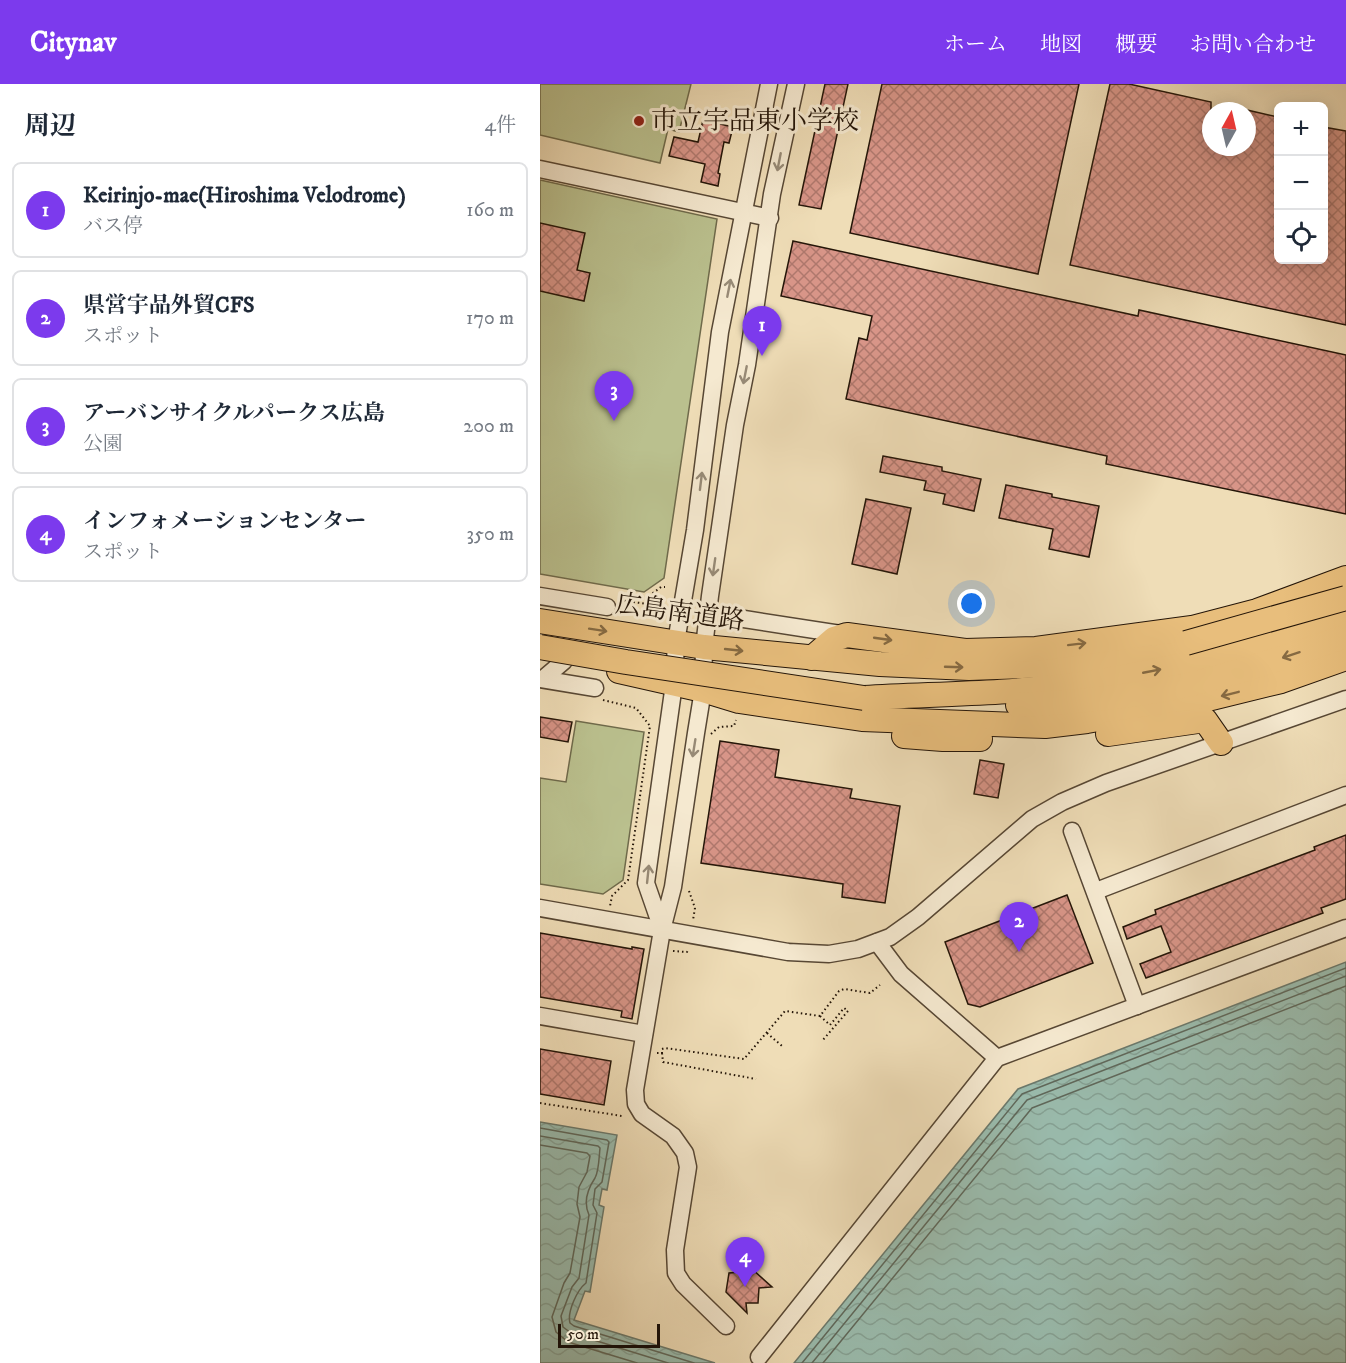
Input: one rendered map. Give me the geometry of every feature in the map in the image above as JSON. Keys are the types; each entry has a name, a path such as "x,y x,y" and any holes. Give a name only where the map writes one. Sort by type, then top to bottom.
{"highway":[{"name":"広島南道路","path":"540,621 704,647 812,658 969,668 1018,667 1076,664 1186,644 1342,586"},
{"path":"812,658 834,639 848,635 965,651 1036,649 1192,628 1342,586"},
{"path":"864,698 1072,685 1151,672 1230,653 1304,630 1346,612"},
{"path":"540,647 864,698 938,705 1003,706 1068,703 1191,684 1252,667 1346,636"},
{"path":"541,672 564,662 638,674 739,701 801,710 862,718 1045,726 1195,702 1281,681 1346,658"},
{"path":"801,710 826,730 943,739 1075,738 1205,720 1221,743"}],"street":[{"path":"662,930 646,883 674,684 676,642 695,530 720,332 769,84"},
{"path":"726,1326 683,1284 676,1273 675,1250 688,1167 685,1153 673,1136 649,1121 636,1104 635,1090 662,930 673,887 703,690 704,647 735,425 747,365 772,194 796,84"},
{"path":"540,169 770,218"},
{"path":"1342,586 1346,612"},
{"path":"543,596 607,607"},
{"path":"543,596 565,625"},
{"path":"744,619 848,635"},
{"path":"541,672 595,688"},
{"path":"540,908 788,952 829,954 858,949 890,937 918,917 1032,819 1062,802 1106,783 1346,699"},
{"path":"1096,891 1346,795"},
{"path":"1072,831 1137,1006"},
{"path":"759,1357 997,1058 1346,928"},
{"path":"877,942 901,974 997,1058"},
{"path":"540,1016 644,1034"}],"path":[{"path":"649,596 661,587 665,587"},
{"path":"612,896 628,880 650,726 636,708 632,708"},
{"path":"710,735 719,727 734,726 736,717"},
{"path":"688,889 695,908"},
{"path":"671,952 676,950 687,952"},
{"path":"820,1016 839,991 844,989 870,993 880,985"},
{"path":"756,1078 663,1062 662,1049 744,1059 785,1011 820,1016 830,1025 844,1008 848,1011 822,1041"},
{"path":"767,1033 782,1046"},
{"path":"654,1052 662,1053"},
{"path":"540,1103 622,1116"}],"green space":[{"path":"540,84 691,84 679,132 668,129 660,163 540,135"},
{"path":"540,180 717,219 664,578 644,592 540,574"},
{"path":"576,721 644,732 623,880 603,894 540,884 540,778 566,782"}],"water":[{"path":"1346,962 1346,1363 794,1363 1018,1089"},
{"path":"540,1122 617,1135 607,1190 602,1189 599,1205 604,1207 590,1292 585,1291 574,1320 715,1363 540,1363"}],"building":[{"path":"825,84 848,84 821,209 799,205"},
{"path":"882,84 1079,84 1038,274 850,233"},
{"path":"1110,84 1129,84 1211,102 1202,102 1202,156 1256,156 1256,112 1274,116 1274,264 1328,264 1328,128 1346,131 1346,325 1070,265"},
{"path":"703,120 733,127 729,143 724,142 718,186 701,182 705,164 669,156 674,137 698,142"},
{"path":"540,223 585,233 577,270 590,273 584,301 540,291"},
{"path":"793,241 1138,316 1139,310 1346,355 1346,514 1106,464 1107,456 846,399 859,338 867,340 872,316 781,296"},
{"path":"883,456 942,467 942,471 981,479 974,511 943,504 945,494 924,490 926,481 880,472"},
{"path":"1006,485 1099,506 1089,557 1049,549 1053,529 999,518"},
{"path":"866,499 911,508 897,574 852,564"},
{"path":"540,717 572,722 568,742 540,737"},
{"path":"720,741 779,750 775,777 852,789 850,798 900,806 885,903 842,897 843,884 701,863"},
{"path":"980,760 1004,764 998,798 974,794"},
{"path":"1346,835 1346,899 1321,908 1323,913 1146,978 1140,964 1171,952 1161,926 1127,939 1123,927 1156,914 1155,910 1315,850 1314,847"},
{"path":"1067,895 1093,963 980,1007 968,1004 945,942"},
{"path":"540,933 632,949 632,947 644,949 632,1019 621,1017 622,1011 540,997"},
{"path":"540,1049 611,1061 604,1105 540,1094"},
{"path":"742,1260 772,1287 759,1288 758,1303 746,1303 747,1313 726,1292 729,1273 740,1272"}],"place":[{"name":"市立宇品東小学校","path":"639,121"},
{"name":"Keirinjo-mae(Hiroshima Velodrome)","path":"762,356"},
{"name":"アーバンサイクルパークス広島","path":"614,421"},
{"name":"県営宇品外貿CFS","path":"1019,952"},
{"name":"インフォメーションセンター","path":"745,1287"}]}
